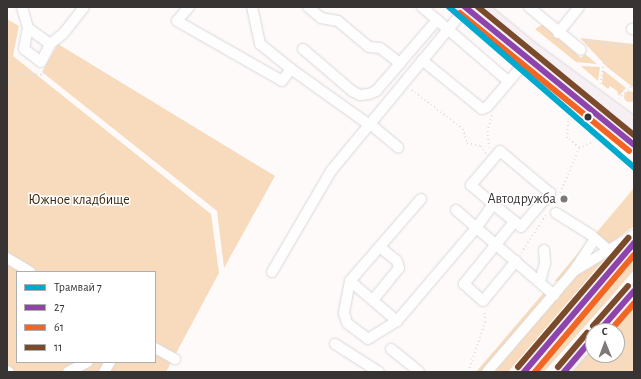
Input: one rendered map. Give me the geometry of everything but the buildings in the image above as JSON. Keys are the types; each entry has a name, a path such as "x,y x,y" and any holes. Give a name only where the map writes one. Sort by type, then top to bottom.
{"main road":[{"path":"466,7 634,145"},
{"path":"482,7 529,46 634,123"},
{"path":"524,372 634,243"},
{"path":"606,323 634,291"},
{"path":"564,372 585,347"}],"street":[{"path":"22,7 28,28 24,48 42,62 50,44 63,34 84,7"},
{"path":"189,7 177,21 282,81 291,69"},
{"path":"252,7 260,44 291,69 368,123 398,147"},
{"path":"308,7 320,18 338,21 369,46 380,48 400,63"},
{"path":"422,7 508,81"},
{"path":"272,272 331,170 368,123 466,7"},
{"path":"528,7 558,33 581,50"},
{"path":"558,33 580,7"},
{"path":"303,49 352,91 360,95 369,94 376,90 436,20"},
{"path":"28,28 50,44"},
{"path":"422,60 482,109 487,107 528,59"},
{"path":"500,151 550,193 521,227 471,186 491,161 500,151"},
{"path":"421,199 350,281 344,313 347,323 368,339 396,321 477,227 493,204"},
{"path":"456,210 540,281 554,295"},
{"path":"556,213 595,239 608,250"},
{"path":"514,222 497,245 464,284 483,301 516,261"},
{"path":"574,271 634,235"},
{"path":"487,372 574,271 595,239"},
{"path":"373,300 399,268 397,261 380,247"},
{"path":"540,281 545,263 544,250"},
{"path":"7,258 28,271"},
{"path":"350,281 396,321"},
{"path":"335,344 379,372"},
{"path":"156,349 175,359"},
{"path":"391,349 419,372"},
{"path":"68,372 86,363"},
{"path":"104,372 109,363"}],"path":[{"path":"578,40 608,45 634,47"},
{"path":"600,84 608,45"},
{"path":"629,47 634,54"},
{"path":"7,84 20,73 44,75 45,69 42,62"},
{"path":"403,82 463,129 467,143 481,146 491,161"},
{"path":"619,99 634,83"},
{"path":"491,161 487,132 493,114"},
{"path":"579,148 593,142"},
{"path":"468,372 485,322 483,301"},
{"path":"614,372 634,347"}],"green space":[{"name":"Южное кладбище","path":"7,19 19,26 13,56 211,214 219,273 166,372 7,372"},
{"path":"543,24 581,58 585,54 597,64 576,62 535,29"},
{"path":"580,38 634,44 634,88 607,67"},
{"path":"58,44 275,176 224,268 217,211 42,72"},
{"path":"526,49 634,132 634,135 561,80"},
{"path":"581,66 600,67 598,81"},
{"path":"603,70 626,88 619,96 617,91 610,86 608,89 602,84"},
{"path":"629,90 633,92 635,96 633,100 629,102 625,100 623,96 625,92"},
{"path":"634,188 634,226 608,245 596,233"},
{"path":"588,241 560,280 554,282"},
{"path":"609,254 508,372 494,372 577,275"},
{"path":"634,256 634,270 609,299 588,323 585,323 585,326 544,372 532,372"},
{"path":"546,290 545,296 481,372 476,372"},
{"path":"634,298 634,372 570,372 585,354 585,363 625,363 625,323 612,323"}],"tram line":[{"name":"7","path":"449,7 634,167"}],"transit line":[{"name":"27","path":"465,7 634,145"},
{"name":"11","path":"478,7 634,135"},
{"name":"61","path":"460,13 629,151"},
{"name":"11","path":"518,367 628,238"},
{"name":"27","path":"524,372 634,243"},
{"name":"61","path":"535,372 634,255"},
{"name":"11","path":"596,323 628,286"},
{"name":"27","path":"606,323 634,291"},
{"name":"61","path":"617,323 634,303"},
{"name":"11","path":"558,367 585,335"},
{"name":"27","path":"564,372 585,347"}],"place":[{"name":"Автодружба","path":"564,199"}]}
